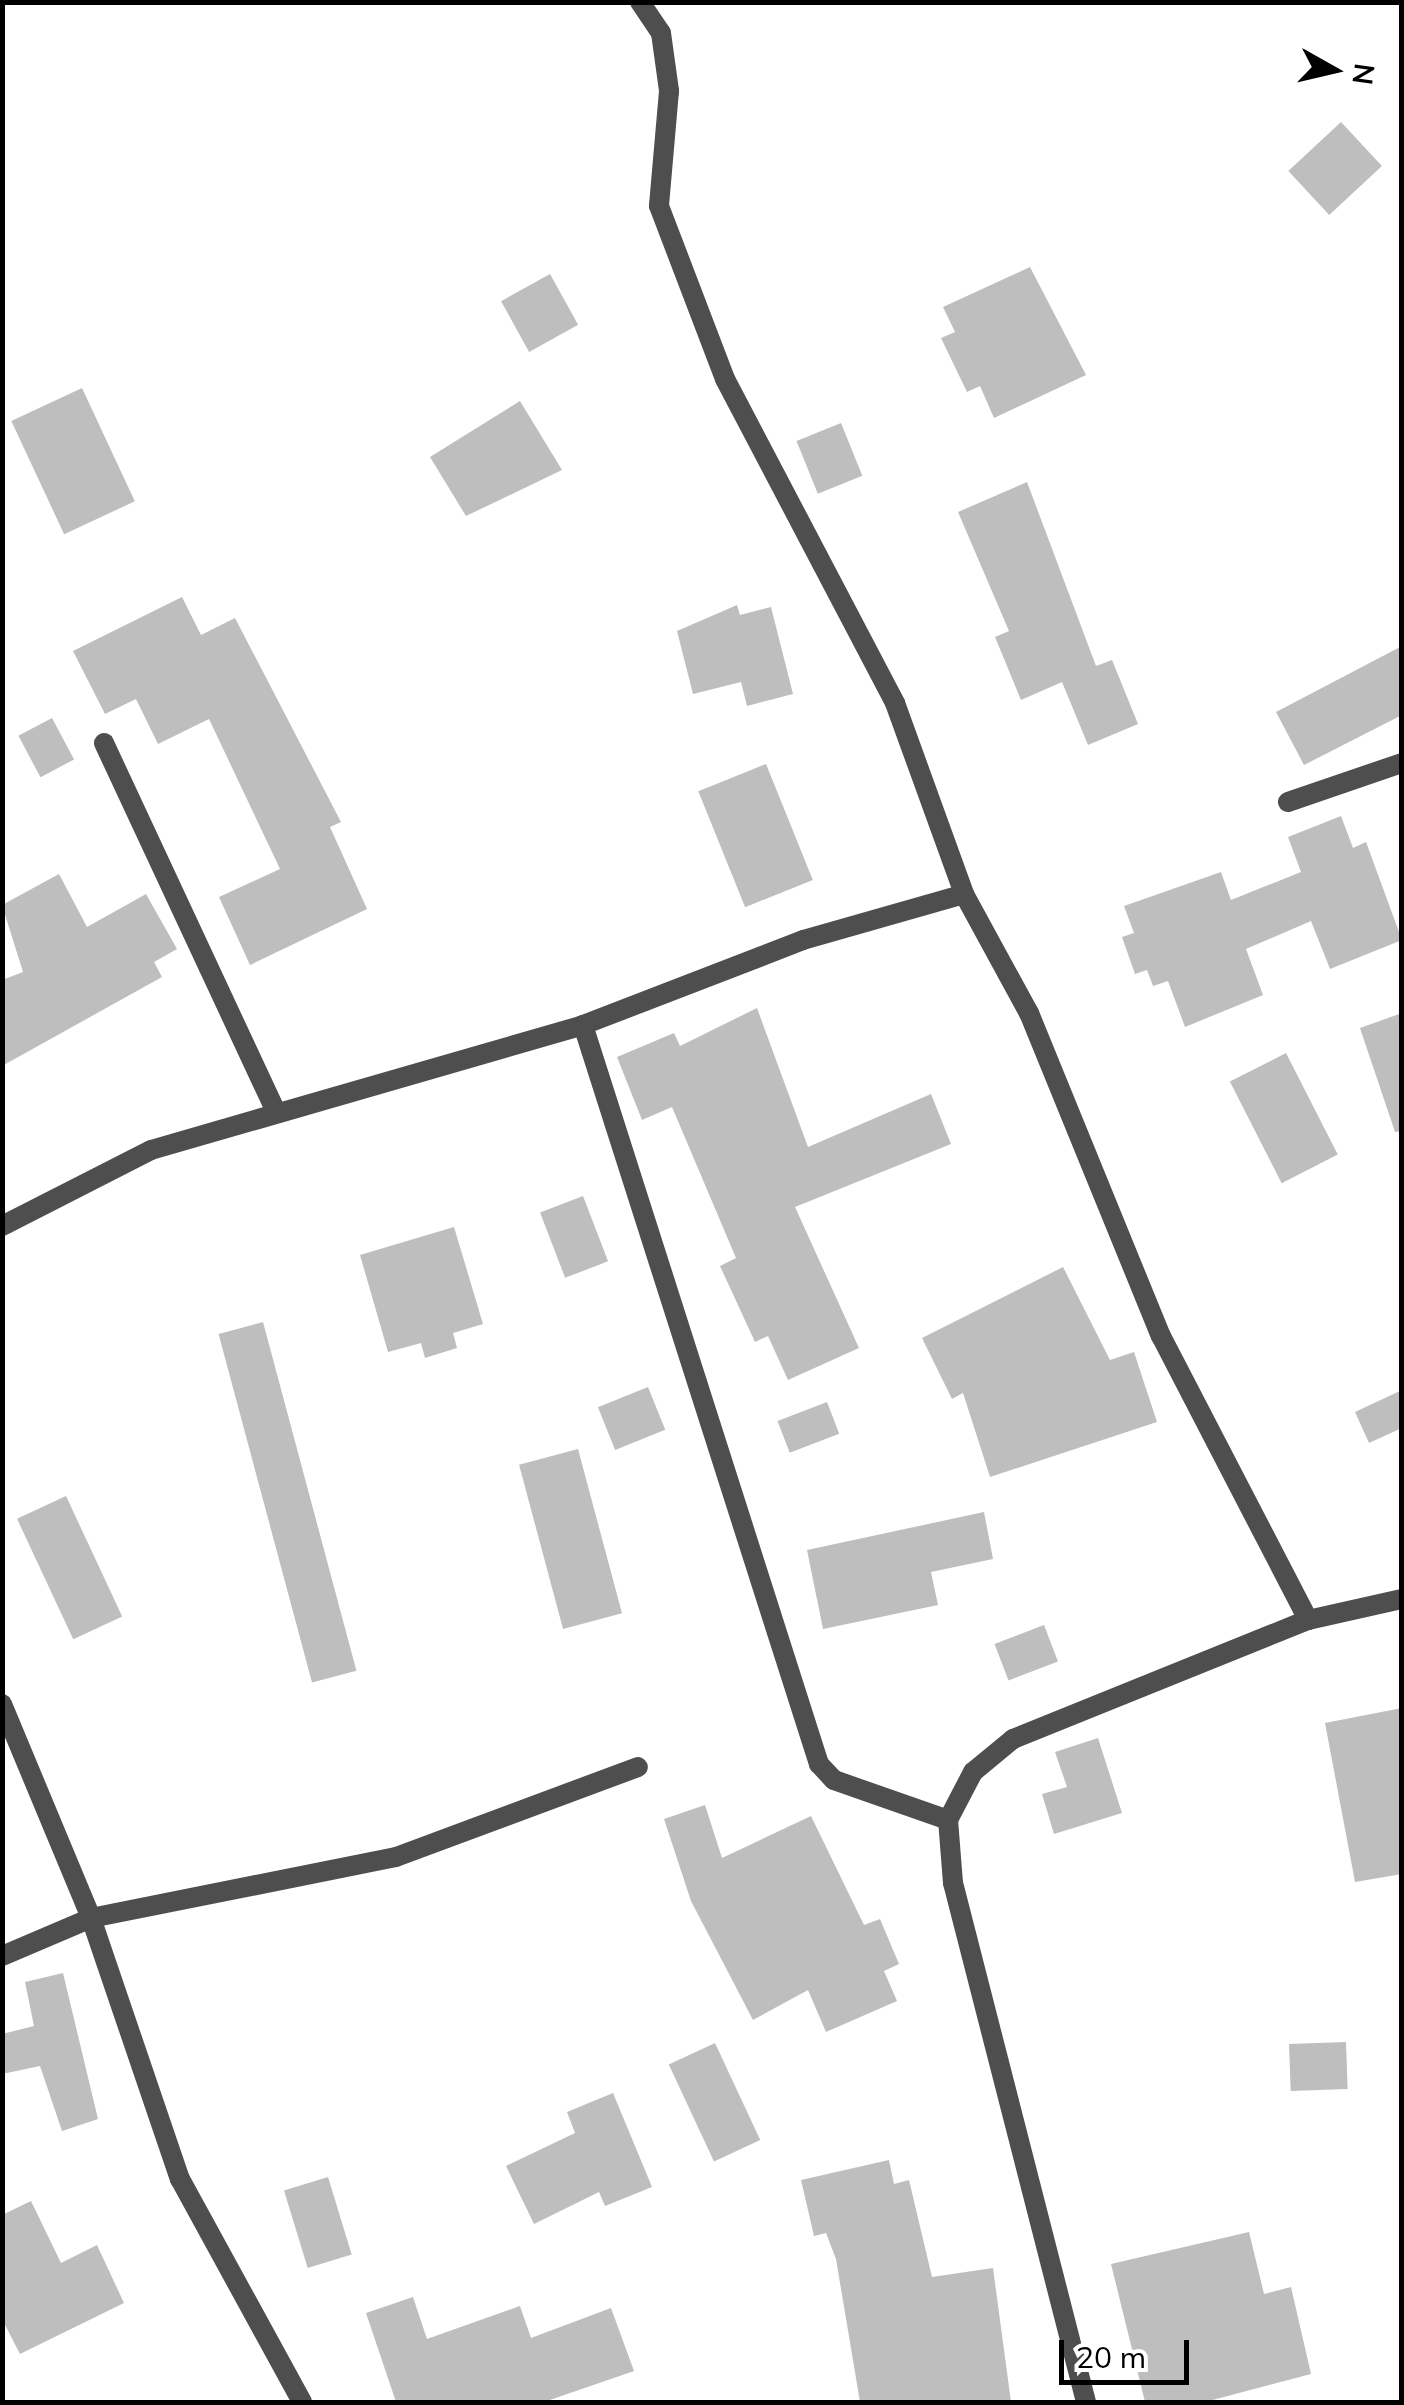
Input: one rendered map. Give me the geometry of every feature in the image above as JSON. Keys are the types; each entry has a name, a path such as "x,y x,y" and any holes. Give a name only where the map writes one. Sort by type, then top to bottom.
{"street":[{"path":"640,2 661,34 669,91 659,206 724,379 895,703 964,894 1029,1014 1161,1336 1308,1620"},
{"path":"104,743 275,1110"},
{"path":"1288,802 1402,763"},
{"path":"2,1226 151,1150 275,1110 583,1025 803,940 964,894"},
{"path":"583,1025 819,1764 834,1780 948,1820"},
{"path":"1086,2402 953,1883 948,1820 974,1772 1012,1738 1308,1620 1402,1599"},
{"path":"2,1704 92,1918 180,2179 302,2402"},
{"path":"2,1956 92,1918 396,1856 638,1766"}],"building":[{"path":"1341,122 1382,166 1329,215 1288,171"},
{"path":"1030,267 1086,375 994,418 980,386 967,392 941,338 955,332 943,307"},
{"path":"550,274 578,325 529,352 501,301"},
{"path":"82,388 135,501 64,534 11,421"},
{"path":"520,401 562,470 466,516 430,457"},
{"path":"841,423 862,476 818,494 796,441"},
{"path":"1027,482 1096,666 1112,660 1138,724 1088,745 1062,682 1021,700 995,637 1009,631 958,512"},
{"path":"182,597 201,635 235,618 341,822 330,827 367,909 250,965 219,897 280,869 209,719 158,744 136,699 105,714 73,651"},
{"path":"737,605 740,615 771,607 793,694 747,706 741,682 693,694 677,631"},
{"path":"1402,646 1402,715 1304,765 1276,712"},
{"path":"52,718 74,759 41,777 18,736"},
{"path":"766,764 813,880 745,907 698,791"},
{"path":"1341,816 1353,848 1366,842 1402,940 1330,969 1311,921 1246,949 1263,995 1185,1027 1168,981 1153,986 1147,970 1135,974 1122,937 1134,933 1124,906 1221,872 1231,900 1301,872 1288,837"},
{"path":"59,874 87,927 146,894 177,949 154,962 162,977 2,1066 2,980 23,972 2,905"},
{"path":"757,1008 808,1147 931,1094 951,1144 795,1207 859,1348 788,1380 768,1336 755,1342 720,1266 736,1258 672,1107 642,1120 617,1057 674,1033 680,1046"},
{"path":"1402,1013 1402,1131 1395,1132 1360,1028"},
{"path":"1286,1053 1338,1155 1282,1183 1230,1082"},
{"path":"583,1196 608,1261 565,1278 540,1212"},
{"path":"454,1227 483,1324 453,1333 457,1348 425,1358 421,1343 388,1352 360,1255"},
{"path":"1063,1267 1110,1360 1134,1352 1157,1422 990,1477 963,1393 952,1399 922,1338"},
{"path":"263,1322 356,1671 312,1683 219,1334"},
{"path":"648,1387 665,1430 615,1450 598,1407"},
{"path":"1402,1390 1402,1428 1369,1443 1355,1412"},
{"path":"827,1402 839,1434 790,1453 778,1421"},
{"path":"578,1449 622,1613 563,1629 519,1465"},
{"path":"66,1496 122,1617 73,1639 17,1519"},
{"path":"984,1512 993,1559 931,1572 938,1605 823,1629 807,1550"},
{"path":"1044,1625 1058,1661 1008,1680 995,1644"},
{"path":"1402,1708 1402,1874 1355,1882 1325,1723"},
{"path":"1098,1738 1122,1813 1054,1834 1042,1794 1067,1787 1055,1752"},
{"path":"705,1805 722,1858 811,1816 864,1925 880,1919 899,1964 884,1971 897,2001 826,2032 808,1990 753,2020 691,1901 664,1819"},
{"path":"63,1973 98,2119 62,2131 40,2066 2,2074 2,2034 34,2026 25,1982"},
{"path":"1346,2042 1348,2089 1291,2091 1289,2044"},
{"path":"715,2043 760,2140 714,2162 669,2065"},
{"path":"613,2093 652,2187 605,2206 599,2192 534,2224 506,2166 575,2133 567,2112"},
{"path":"889,2160 894,2184 909,2180 932,2277 993,2268 1011,2402 860,2402 836,2259 826,2233 814,2236 801,2180"},
{"path":"328,2177 352,2254 308,2268 284,2190"},
{"path":"31,2201 61,2263 97,2245 124,2303 20,2354 2,2319 2,2215"},
{"path":"1249,2232 1264,2294 1291,2287 1311,2374 1205,2402 1145,2402 1111,2264"},
{"path":"413,2297 427,2339 520,2306 531,2338 611,2308 634,2371 544,2402 396,2402 366,2313"}]}
